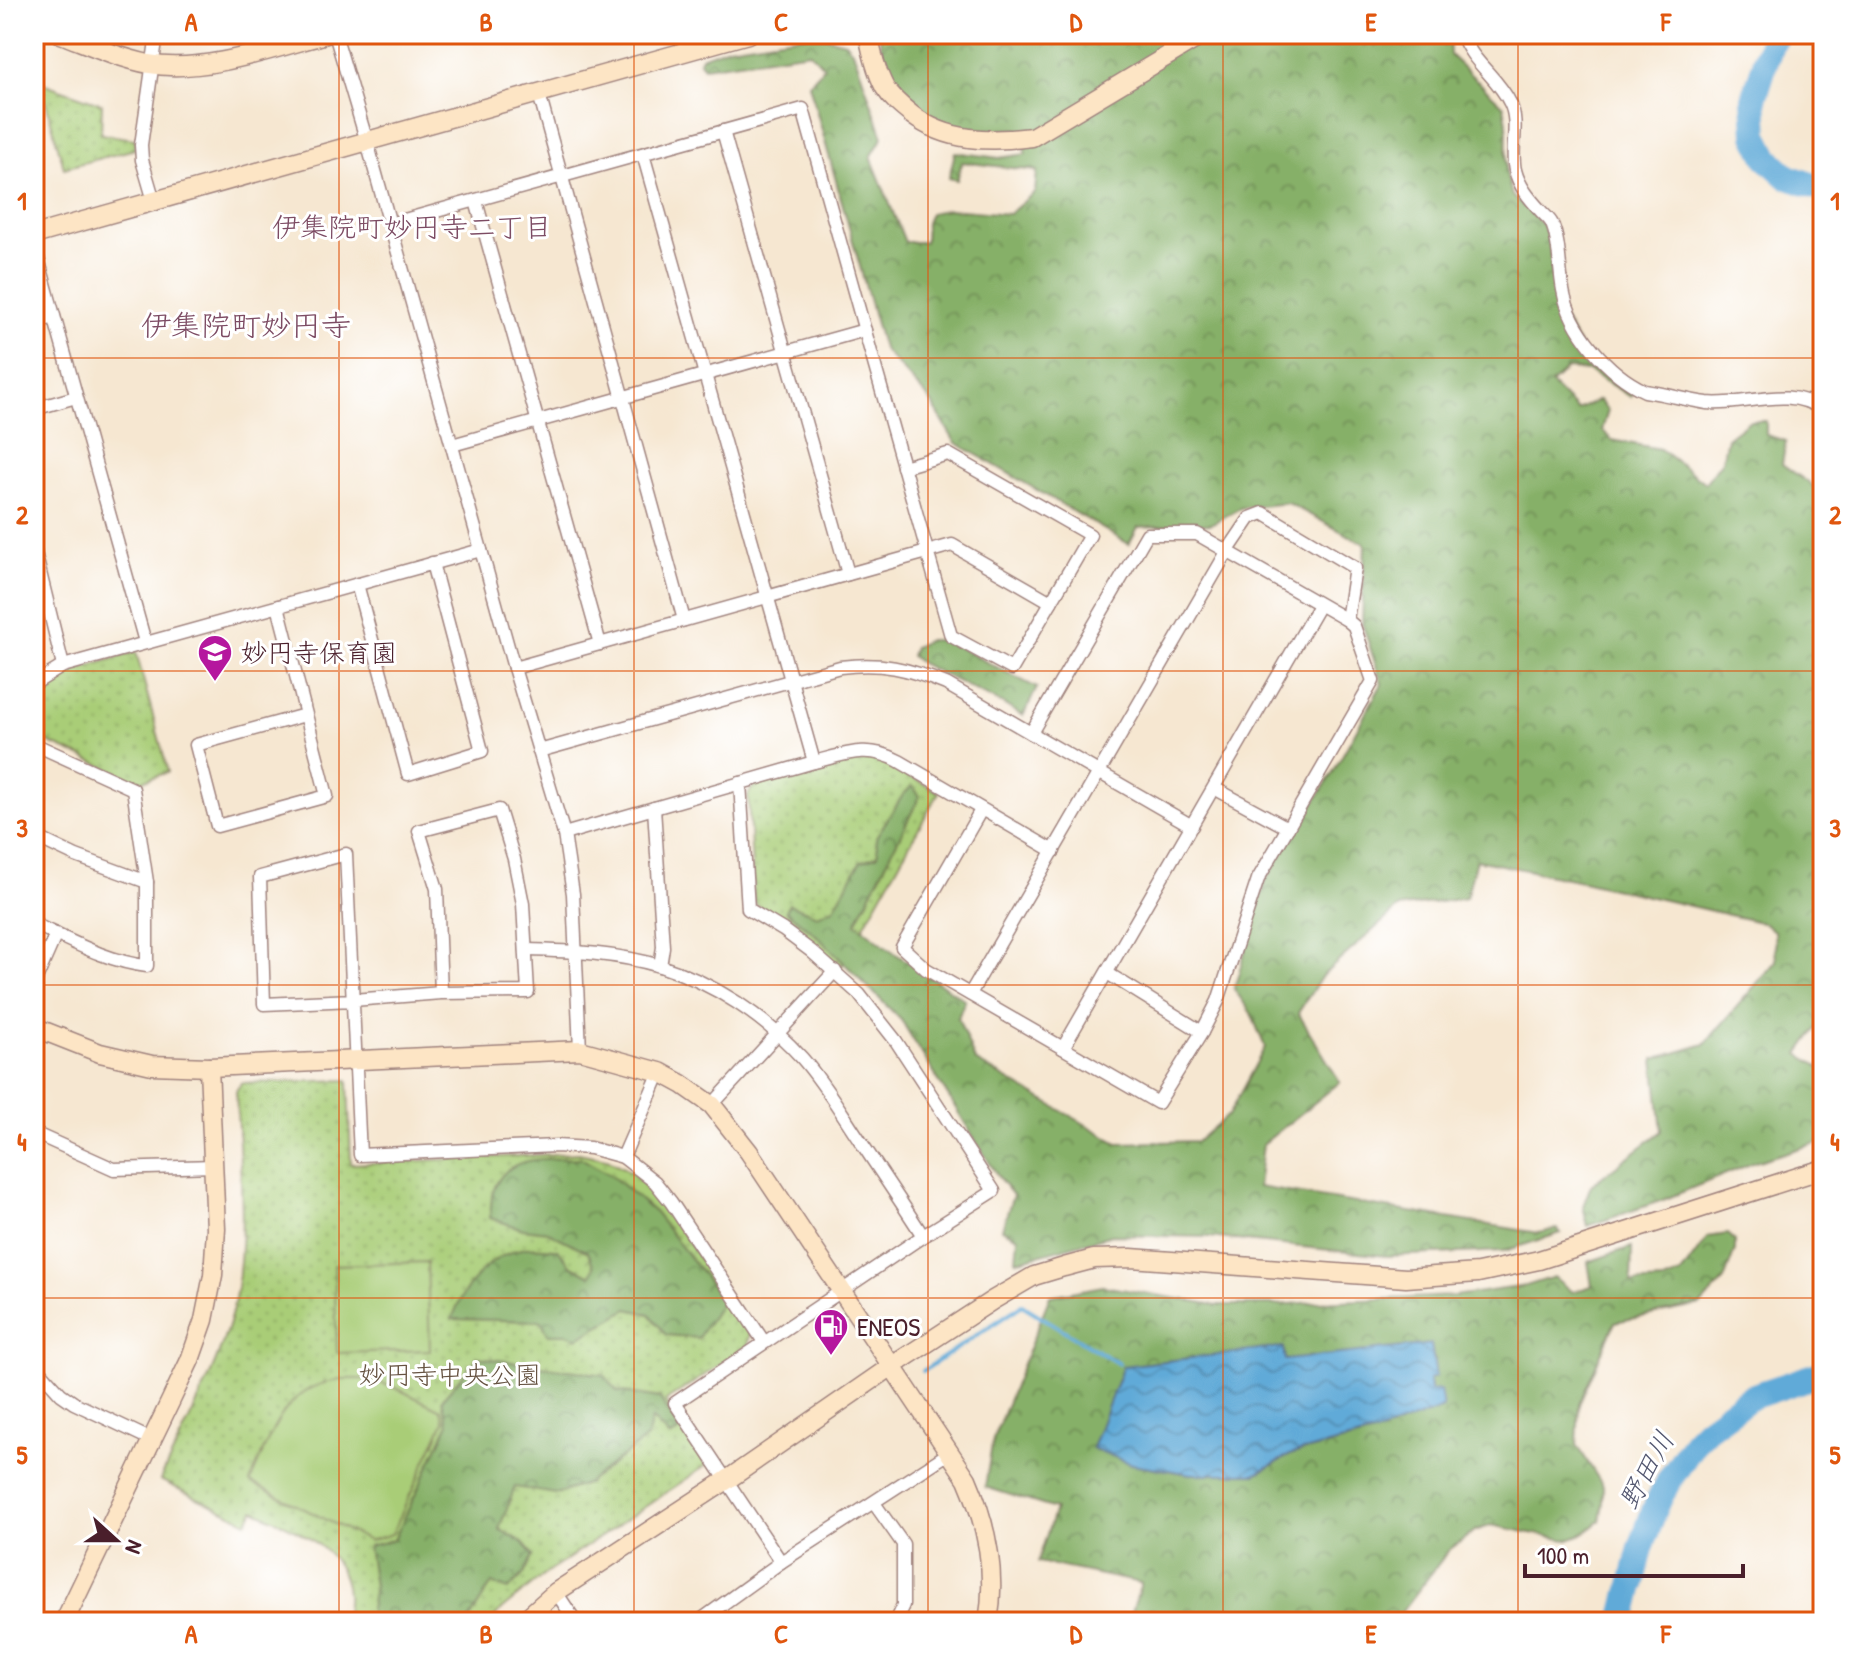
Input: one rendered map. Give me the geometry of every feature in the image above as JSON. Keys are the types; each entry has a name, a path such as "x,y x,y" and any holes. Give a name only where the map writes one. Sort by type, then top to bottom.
{"street":[{"path":"61,34 115,55 152,65 176,66 232,59 326,34"},
{"path":"154,201 142,160 141,145 157,34"},
{"path":"335,34 564,834 573,894 580,1050"},
{"path":"34,235 748,34"},
{"path":"868,34 878,74 887,91 909,113 936,130 957,137 1002,140 1032,137 1204,34"},
{"path":"1462,34 1467,48 1512,106 1515,172 1524,193 1551,222 1569,311 1583,338 1606,363 1645,391 1710,403 1796,398 1823,410"},
{"path":"539,94 684,620"},
{"path":"390,224 803,109 903,467 951,636 1012,669 1090,535 948,454 903,467"},
{"path":"723,131 848,574"},
{"path":"643,154 814,762"},
{"path":"476,201 600,644"},
{"path":"34,244 145,642"},
{"path":"34,323 54,317"},
{"path":"452,445 865,330"},
{"path":"34,409 76,397"},
{"path":"970,994 1227,552 1250,518 1263,513 1355,568 1347,620"},
{"path":"981,810 902,947 926,969 1158,1103 1218,1001 1258,879 1373,681 1354,626 1347,620 1197,534 1147,534 1031,733"},
{"path":"514,668 952,545 1051,602"},
{"path":"34,548 63,666"},
{"path":"34,684 63,666 481,550"},
{"path":"357,584 408,774 482,751 432,563"},
{"path":"1063,1048 1319,605"},
{"path":"278,606 327,796 217,826 196,745 305,715"},
{"path":"539,751 840,667 865,664 894,666 946,684 1192,826"},
{"path":"34,744 133,789 147,882 147,966 133,964 34,924"},
{"path":"564,834 814,762 867,750 884,753 1054,851"},
{"path":"740,783 748,909 783,930 859,994 896,1041 994,1191 675,1403 781,1562"},
{"path":"1214,788 1288,828"},
{"path":"654,808 663,947 660,966"},
{"path":"441,993 437,889 419,831 499,810 514,859 523,904 528,992 441,993 353,1000 264,1004 260,877 346,854 353,1000 355,1061 360,1155 556,1146 590,1148 623,1157 655,1182 671,1202 764,1342"},
{"path":"34,836 76,856 147,882"},
{"path":"34,984 56,934"},
{"path":"526,950 577,951 660,966 709,986 743,1006 804,1060 923,1236"},
{"path":"712,1105 835,971"},
{"path":"1107,973 1202,1032"},
{"path":"34,1027 100,1053 152,1065 209,1067 580,1050 660,1072 682,1084 712,1105 749,1152 967,1479 978,1504 990,1555 992,1603 988,1622"},
{"path":"64,1622 190,1360 204,1320 213,1275 216,1229 209,1067"},
{"path":"623,1157 660,1072"},
{"path":"34,1133 114,1169 214,1166"},
{"path":"522,1622 556,1592 727,1480 892,1366 1034,1276 1094,1259 1131,1258 1406,1278 1478,1273 1539,1260 1823,1169"},
{"path":"34,1364 61,1394 74,1403 152,1440"},
{"path":"698,1622 781,1562 949,1453"},
{"path":"874,1503 903,1544 903,1605 895,1622"},
{"path":"556,1592 576,1622"}],"green space":[{"path":"814,34 845,42 854,53 883,137 871,157 905,242 925,242 930,213 949,209 1009,214 1035,192 1037,171 962,162 957,180 949,178 955,152 999,158 1026,154 1017,129 965,130 944,124 922,109 896,81 885,59 879,34 1449,34 1450,55 1504,106 1507,123 1506,172 1512,196 1543,225 1549,244 1556,306 1584,354 1634,392 1631,397 1588,371 1567,369 1551,384 1577,410 1599,400 1608,411 1602,430 1612,440 1660,449 1705,483 1722,461 1727,438 1749,421 1766,421 1766,435 1786,441 1782,464 1823,493 1823,1019 1799,1054 1823,1069 1823,1141 1755,1162 1663,1200 1588,1226 1583,1206 1591,1185 1662,1131 1654,1059 1705,1044 1776,961 1774,931 1764,923 1476,860 1466,898 1398,908 1322,976 1298,1013 1340,1082 1263,1144 1258,1187 1538,1233 1557,1229 1561,1233 1505,1251 1386,1256 1209,1237 1112,1235 1016,1261 1018,1237 1002,1229 1013,1195 999,1178 901,1020 815,934 786,911 789,904 817,915 834,908 860,862 878,855 876,837 912,786 920,796 856,923 965,1000 958,1018 975,1061 1118,1143 1198,1141 1229,1114 1265,1047 1251,1013 1234,989 1266,880 1332,774 1382,684 1362,623 1365,544 1288,503 1240,508 1211,524 1138,527 1129,544 955,442 930,400 883,349 809,84 824,67 810,52 704,67 699,61 701,57 728,47"},
{"path":"34,80 102,104 101,134 135,139 135,149 64,168 45,99 34,102"},
{"path":"929,640 944,640 1037,688 1023,716 911,656 914,647"},
{"path":"136,652 168,772 139,782 34,736 34,690 70,673"},
{"path":"858,758 876,759 939,792 841,967 754,902 748,795 754,785"},
{"name":"妙円寺中央公園","path":"348,1080 351,1164 579,1153 607,1159 633,1173 658,1197 750,1333 748,1346 666,1401 707,1465 544,1575 491,1622 344,1622 347,1599 344,1579 324,1549 254,1510 247,1522 160,1480 213,1368 235,1299 242,1221 236,1091 241,1083"},
{"path":"581,1158 612,1176 655,1213 723,1300 698,1338 666,1335 650,1314 628,1309 578,1338 567,1334 548,1334 541,1321 452,1319 463,1295 479,1273 512,1252 530,1247 558,1249 570,1265 591,1276 594,1267 588,1252 548,1232 523,1229 490,1218 493,1192 507,1170 529,1161"},
{"path":"1727,1234 1735,1241 1735,1250 1724,1280 1701,1305 1615,1322 1579,1404 1577,1445 1603,1486 1600,1521 1585,1533 1566,1540 1491,1525 1475,1531 1449,1550 1394,1622 1129,1622 1141,1583 1038,1562 1055,1509 985,1487 993,1439 1050,1296 1103,1286 1216,1305 1276,1305 1454,1296 1526,1286 1554,1277 1572,1292 1592,1286 1588,1262 1632,1247 1631,1283 1664,1281 1681,1274 1708,1237","holes":["1283,1348 1284,1360 1435,1377 1429,1378 1430,1392 1377,1433 1292,1454 1255,1474 1191,1474 1132,1464"]},
{"path":"427,1262 430,1350 337,1353 334,1265"},
{"path":"478,1357 604,1375 617,1391 660,1398 680,1431 670,1437 652,1419 647,1438 586,1484 556,1494 515,1487 499,1529 522,1542 533,1555 524,1574 508,1590 492,1583 468,1622 366,1622 374,1586 368,1546 394,1540 448,1425 442,1399"},
{"path":"340,1379 369,1379 398,1389 441,1410 444,1422 392,1534 369,1541 250,1482 282,1414 303,1393"}],"water":[{"path":"1431,1344 1436,1377 1429,1379 1430,1391 1440,1390 1443,1408 1377,1433 1292,1454 1255,1474 1191,1474 1132,1464 1092,1448 1123,1366 1283,1347 1285,1360"}],"waterway":[{"name":"野田川","path":"1777,34 1754,99 1756,135 1768,159 1788,177 1823,189"},
{"path":"923,1371 1022,1305 1119,1364"},
{"name":"野田川","path":"1623,1622 1641,1548 1655,1508 1695,1441 1751,1397 1823,1373"}],"place":[{"name":"妙円寺保育園","path":"215,683"},
{"name":"ENEOS","path":"831,1357"}],"district":[{"name":"伊集院町妙円寺二丁目","path":"412,227"},
{"name":"伊集院町妙円寺","path":"246,325"}]}
